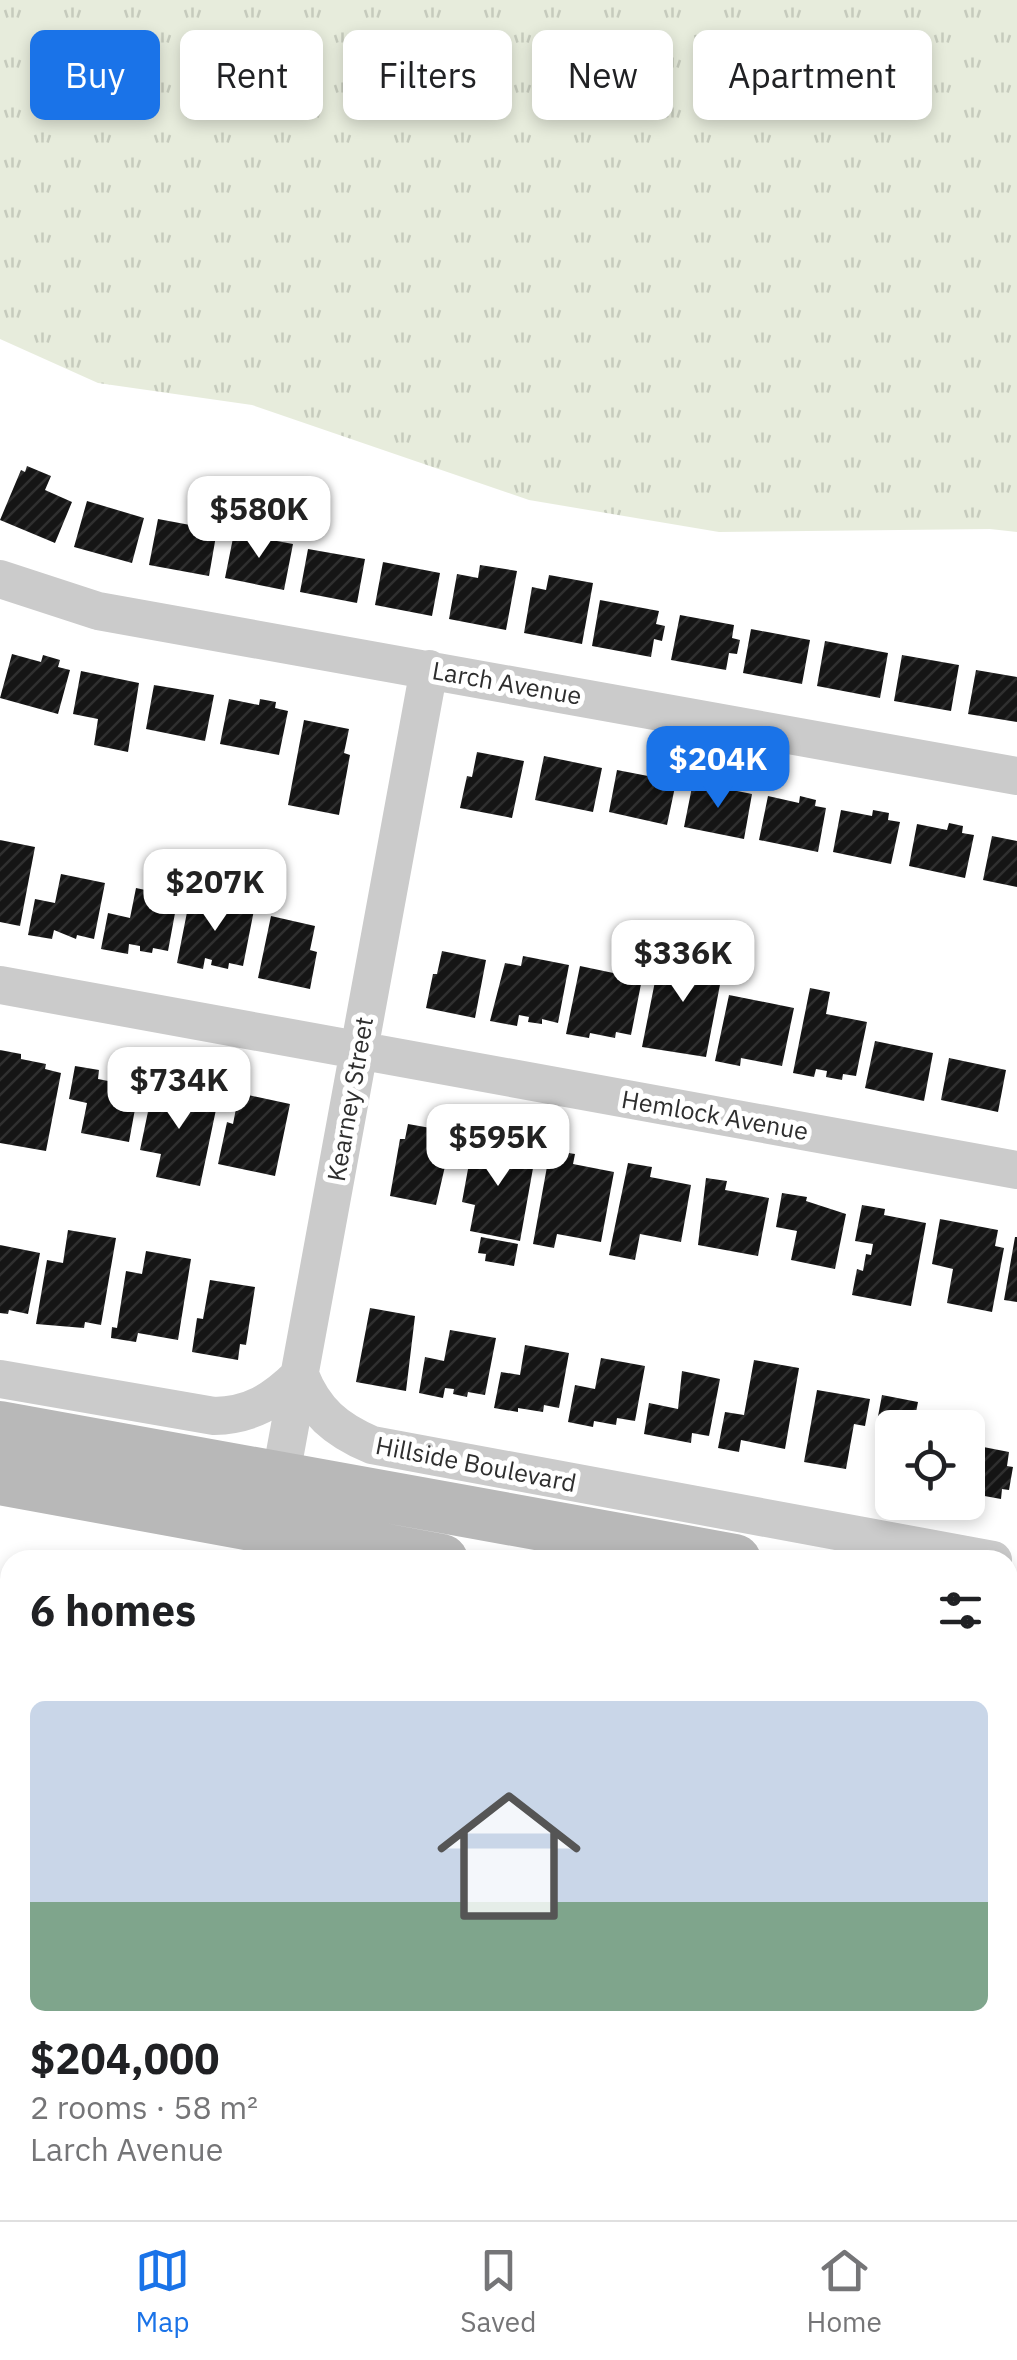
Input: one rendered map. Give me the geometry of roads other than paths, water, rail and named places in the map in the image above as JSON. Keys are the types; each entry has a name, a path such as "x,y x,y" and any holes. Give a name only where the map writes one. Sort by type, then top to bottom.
{"main road":[{"name":"Hillside Boulevard","path":"0,1427 680,1550"},
{"path":"0,1479 387,1550"}],"street":[{"name":"Larch Avenue","path":"0,580 98,611 1017,776"},
{"name":"Kearney Street","path":"271,1529 429,668"},
{"name":"Hemlock Avenue","path":"0,986 1017,1170"},
{"path":"0,1379 214,1416 249,1412 263,1406 300,1375"},
{"name":"Hillside Boulevard","path":"300,1375 325,1418 372,1445 939,1550"}]}
